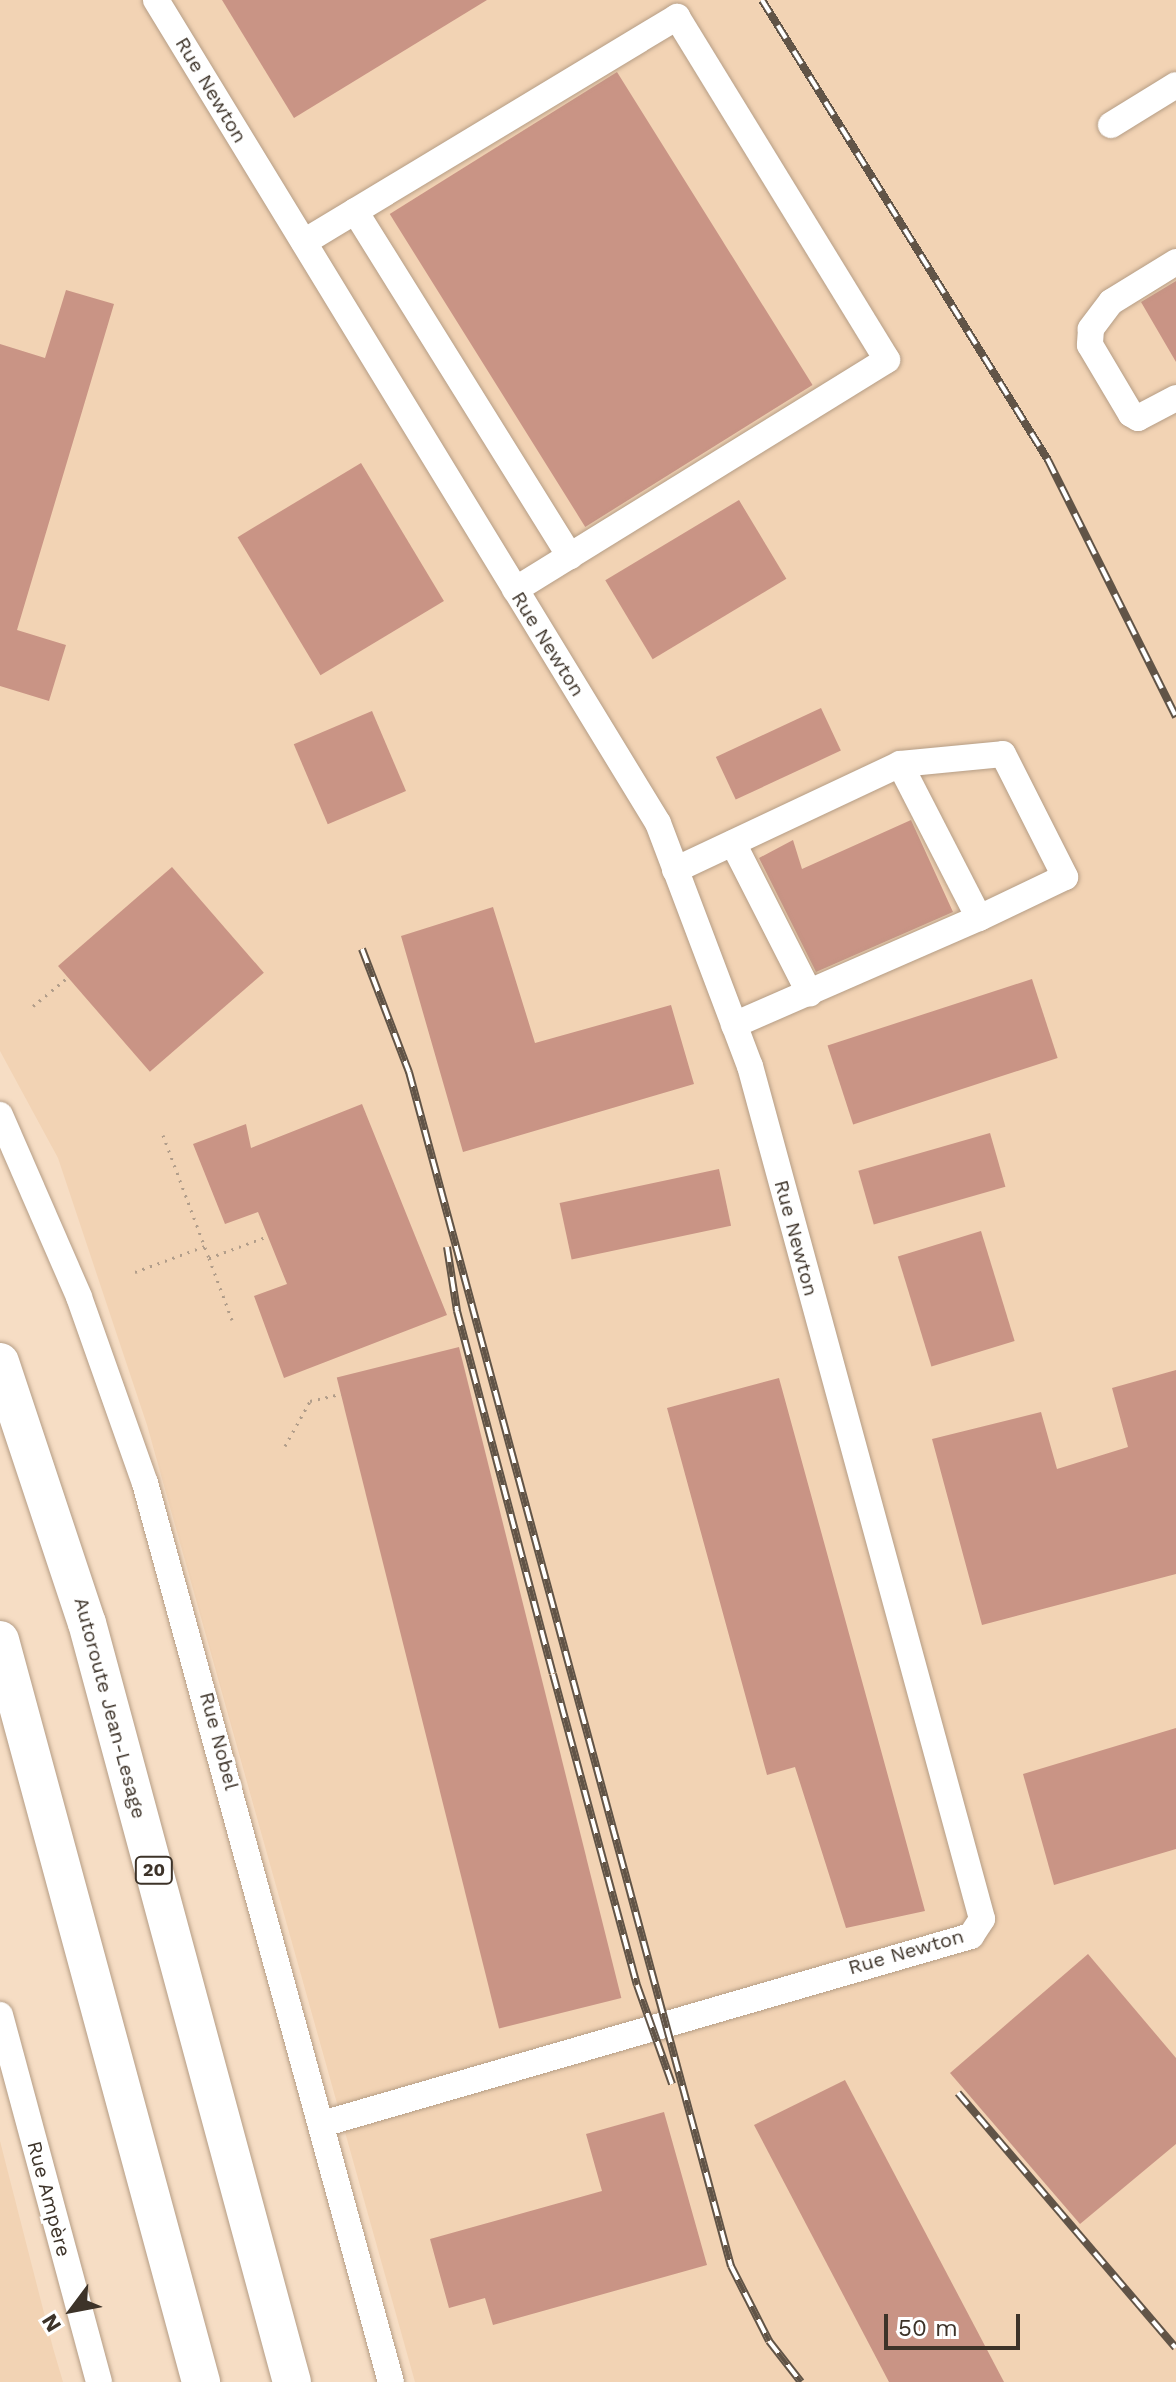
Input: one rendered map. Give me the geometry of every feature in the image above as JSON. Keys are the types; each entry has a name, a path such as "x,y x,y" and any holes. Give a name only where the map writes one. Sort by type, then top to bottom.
{"highway":[{"name":"Autoroute Jean-Lesage","path":"0,1362 91,1638 292,2382"},
{"path":"0,1640 201,2382"}],"street":[{"name":"Rue Newton","path":"156,0 658,823 734,1025 982,1919 971,1936 322,2124"},
{"path":"304,242 677,17 887,360 515,590"},
{"path":"1111,125 1176,85"},
{"path":"355,211 570,557"},
{"path":"1176,262 1111,302 1091,329 1090,345 1131,414 1138,418 1176,398"},
{"path":"675,870 900,764 1003,754 1065,877 810,994 734,1025"},
{"path":"900,764 979,918"},
{"path":"733,843 810,994"},
{"name":"Rue Nobel","path":"0,1115 137,1456 391,2382"},
{"name":"Rue Ampère","path":"0,2015 10,2092 99,2382"}],"path":[{"path":"33,1006 67,978"},
{"path":"163,1135 232,1320"},
{"path":"209,1258 268,1236"},
{"path":"135,1272 205,1246"},
{"path":"285,1446 310,1401 341,1394"}],"shaded area":[{"path":"0,0 1176,0 1176,2382 415,2382 147,1425 58,1158 0,1051"},
{"path":"0,2141 53,2348 63,2382 0,2382"}],"building":[{"path":"222,0 487,0 294,118"},
{"path":"617,72 813,385 585,527 390,214"},
{"path":"1176,281 1176,362 1141,302"},
{"path":"66,290 114,304 17,630 66,645 49,701 0,686 0,344 45,358"},
{"path":"361,463 444,601 320,675 238,537"},
{"path":"739,500 786,579 653,659 605,580"},
{"path":"821,708 841,751 736,800 716,757"},
{"path":"372,711 406,791 328,824 294,744"},
{"path":"911,820 953,912 816,972 759,858 793,840 802,869"},
{"path":"172,867 264,973 150,1072 58,966"},
{"path":"493,907 535,1043 671,1005 694,1084 463,1152 401,936"},
{"path":"1032,979 1058,1058 853,1124 828,1045"},
{"path":"362,1104 447,1315 284,1378 254,1296 287,1284 258,1212 225,1224 193,1144 246,1124 251,1148"},
{"path":"990,1133 1005,1187 874,1225 858,1171"},
{"path":"719,1169 731,1226 572,1260 560,1203"},
{"path":"981,1231 1015,1341 931,1366 898,1256"},
{"path":"459,1347 621,1998 499,2029 337,1377"},
{"path":"1176,1370 1176,1574 982,1625 932,1439 1041,1412 1057,1469 1128,1447 1112,1388"},
{"path":"779,1378 925,1911 846,1928 795,1767 767,1775 667,1408"},
{"path":"1176,1728 1176,1849 1054,1885 1023,1774"},
{"path":"1088,1954 1176,2058 1176,2144 1080,2224 950,2073"},
{"path":"845,2080 1004,2382 889,2382 754,2125"},
{"path":"664,2112 707,2265 493,2325 485,2298 449,2308 430,2239 602,2191 586,2134"}],"railway":[{"path":"762,0 1048,460 1176,717"},
{"path":"362,949 409,1072 731,2266 769,2341 801,2382"},
{"path":"447,1247 457,1311 553,1674 637,1985 672,2084"},
{"path":"958,2093 1176,2348"}]}
